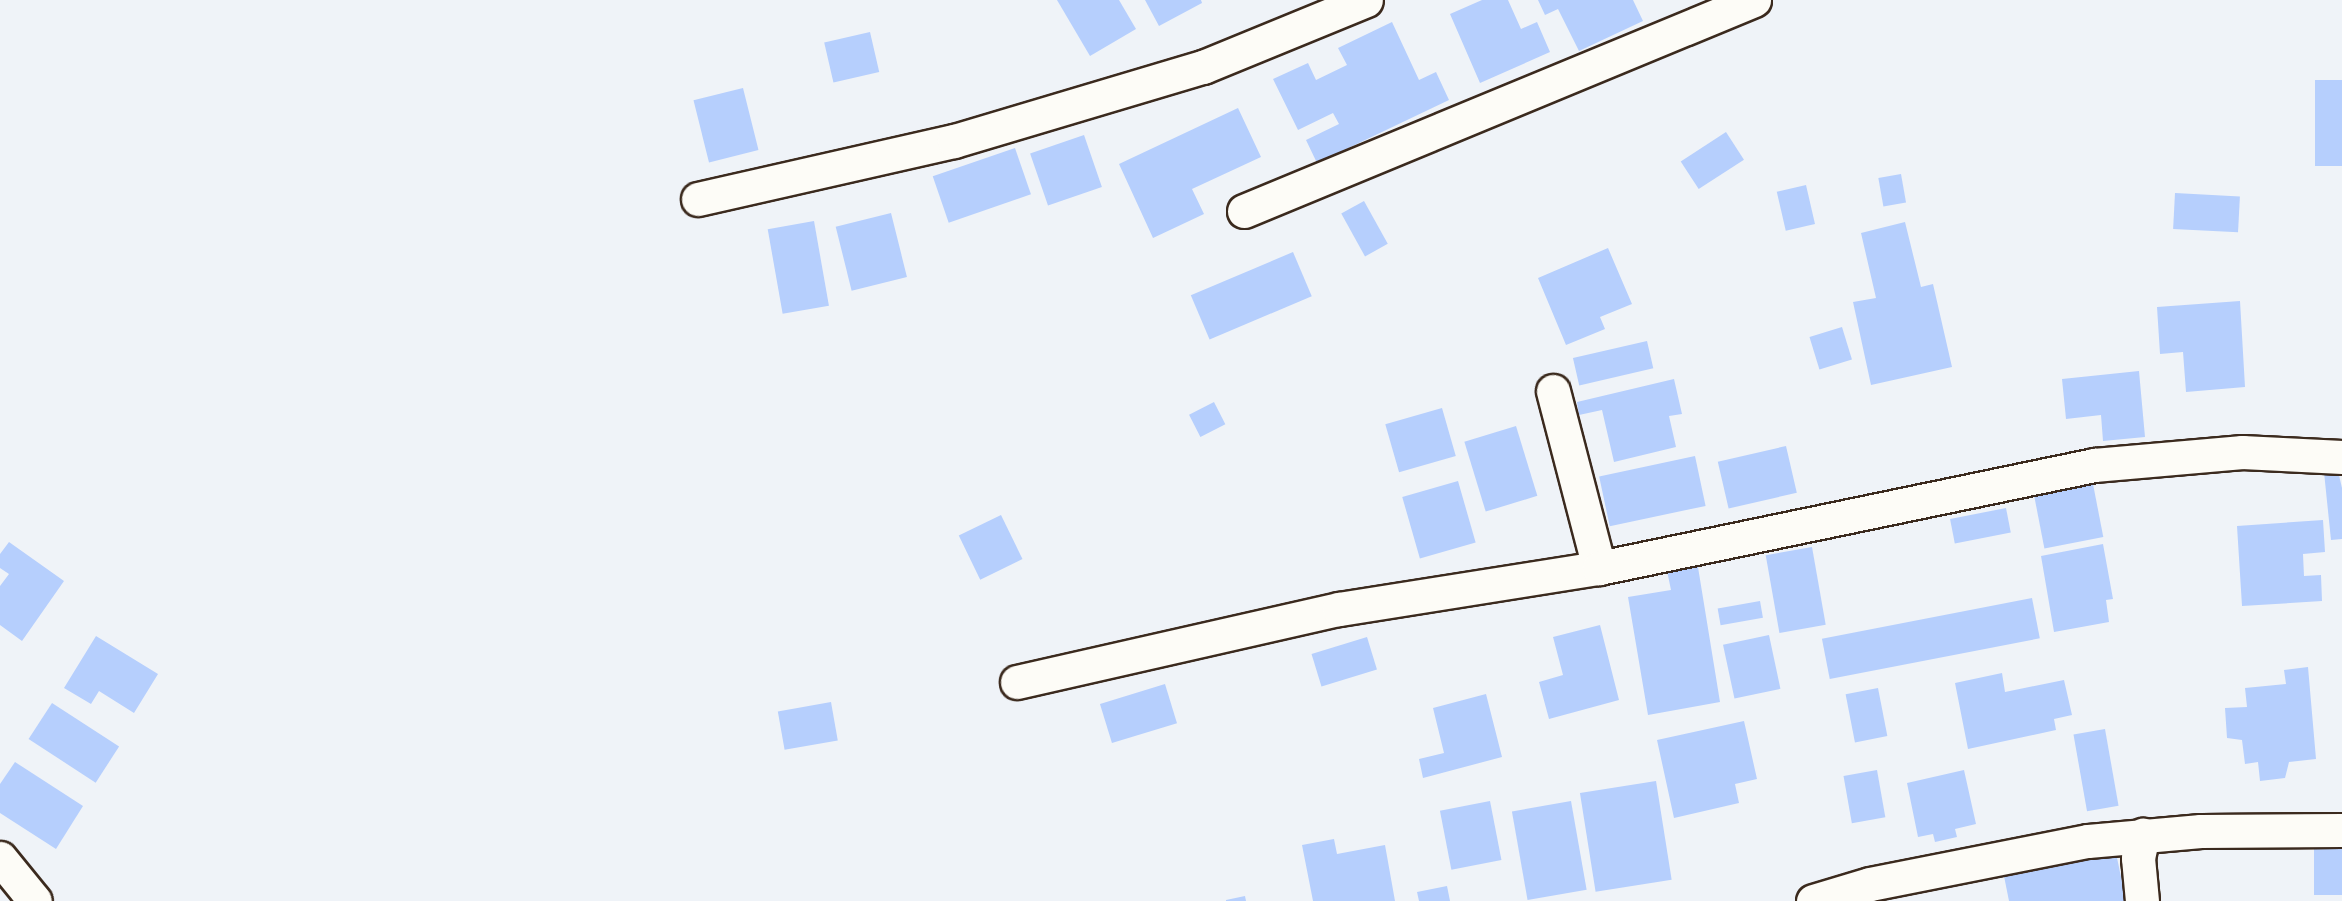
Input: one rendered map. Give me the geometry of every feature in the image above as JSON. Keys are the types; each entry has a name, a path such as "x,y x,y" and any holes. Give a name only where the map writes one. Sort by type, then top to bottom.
{"street":[{"path":"698,200 954,141 1147,84 1203,67 1366,0"},
{"path":"1244,211 1754,0"},
{"path":"1553,391 1599,568"},
{"path":"1017,682 1339,609 1599,568 2094,465 2242,452 2342,457"},
{"path":"1813,901 1870,884 2030,852 2143,835 2342,830"},
{"path":"2142,901 2138,858 2143,835"},
{"path":"0,858 36,901"}],"building":[{"path":"1057,0 1119,0 1136,29 1090,56"},
{"path":"1145,0 1201,0 1202,3 1159,26"},
{"path":"1482,0 1508,0 1521,29 1537,22 1550,52 1480,83 1450,14"},
{"path":"1538,0 1633,0 1643,21 1579,51 1558,9 1545,15"},
{"path":"1392,22 1419,80 1436,72 1449,100 1317,163 1306,140 1339,124 1333,113 1298,130 1273,79 1308,63 1316,80 1347,65 1338,48"},
{"path":"870,32 879,72 833,83 824,43"},
{"path":"2315,80 2342,80 2342,166 2315,166"},
{"path":"743,88 758,150 709,162 694,100"},
{"path":"1238,108 1261,157 1192,189 1204,214 1153,238 1119,164"},
{"path":"1726,132 1744,160 1699,189 1681,161"},
{"path":"1084,135 1102,187 1048,206 1030,154"},
{"path":"1015,148 1031,194 949,223 933,176"},
{"path":"1901,174 1906,203 1883,207 1878,178"},
{"path":"1806,185 1815,224 1786,231 1777,192"},
{"path":"2175,193 2240,196 2238,232 2173,229"},
{"path":"1364,201 1388,244 1365,256 1341,214"},
{"path":"891,213 907,277 852,291 836,227"},
{"path":"814,221 829,306 783,314 768,229"},
{"path":"1905,222 1921,287 1933,284 1952,367 1871,385 1853,302 1876,298 1861,233"},
{"path":"1608,248 1632,304 1600,317 1605,329 1566,345 1538,278"},
{"path":"1293,252 1312,296 1210,340 1191,295"},
{"path":"2240,301 2245,387 2186,392 2183,352 2160,354 2157,307"},
{"path":"1842,327 1852,360 1819,369 1809,337"},
{"path":"1647,341 1653,368 1579,385 1573,358"},
{"path":"2139,371 2145,437 2103,441 2101,415 2066,419 2062,379"},
{"path":"1674,379 1682,414 1669,416 1676,447 1614,462 1602,410 1579,415 1577,402"},
{"path":"1214,402 1225,424 1200,437 1189,415"},
{"path":"1442,408 1456,456 1399,472 1385,424"},
{"path":"1516,426 1537,496 1486,512 1464,442"},
{"path":"1786,446 1797,493 1729,509 1718,462"},
{"path":"1695,456 1706,506 1610,526 1599,476"},
{"path":"2338,471 2342,488 2342,539 2331,540 2324,472"},
{"path":"1458,481 1476,543 1420,559 1402,497"},
{"path":"2093,484 2103,537 2044,548 2034,495"},
{"path":"2006,508 2011,533 1955,543 1950,519"},
{"path":"1001,515 1022,559 980,580 959,536"},
{"path":"2323,520 2325,552 2303,554 2304,576 2321,575 2322,601 2242,606 2237,526"},
{"path":"9,542 64,581 22,641 0,625 0,586 9,574 0,568 0,554"},
{"path":"2103,544 2113,599 2106,600 2109,622 2054,632 2041,556"},
{"path":"1812,547 1826,625 1779,633 1766,555"},
{"path":"1697,561 1720,702 1648,715 1628,597 1671,590 1666,566"},
{"path":"2032,598 2040,638 1830,679 1822,639"},
{"path":"1760,601 1763,618 1721,625 1718,608"},
{"path":"1600,625 1619,700 1549,719 1539,682 1563,675 1553,637"},
{"path":"1769,635 1780,689 1734,699 1723,645"},
{"path":"96,636 158,674 134,713 99,691 91,704 64,688"},
{"path":"1367,637 1377,670 1321,686 1312,654"},
{"path":"2308,667 2316,759 2289,762 2285,778 2260,781 2258,762 2245,764 2242,740 2227,738 2225,708 2247,707 2245,688 2286,684 2284,670"},
{"path":"2002,673 2005,692 2064,680 2072,715 2054,719 2056,730 1968,749 1955,683"},
{"path":"1165,684 1177,723 1112,743 1100,704"},
{"path":"1878,688 1887,736 1855,742 1846,694"},
{"path":"1486,694 1502,757 1423,778 1419,759 1444,753 1433,708"},
{"path":"831,702 838,740 785,750 778,711"},
{"path":"52,703 119,747 96,783 29,739"},
{"path":"1744,721 1757,779 1735,784 1739,803 1674,818 1657,740"},
{"path":"2105,729 2119,806 2087,811 2073,735"},
{"path":"15,762 83,806 56,849 0,813 0,784"},
{"path":"1877,770 1885,817 1852,823 1844,776"},
{"path":"1964,770 1976,824 1955,829 1957,837 1935,842 1933,834 1918,837 1907,783"},
{"path":"1656,781 1672,880 1596,892 1580,793"},
{"path":"1490,801 1501,860 1451,870 1440,811"},
{"path":"1571,801 1587,890 1528,900 1512,811"},
{"path":"1334,839 1337,854 1385,845 1395,901 1313,901 1302,845"},
{"path":"2314,839 2342,839 2342,895 2314,895"},
{"path":"2116,853 2126,901 2009,901 2004,876"},
{"path":"1447,886 1450,901 1419,901 1417,892"},
{"path":"1245,896 1246,901 1226,901 1226,900"}]}
